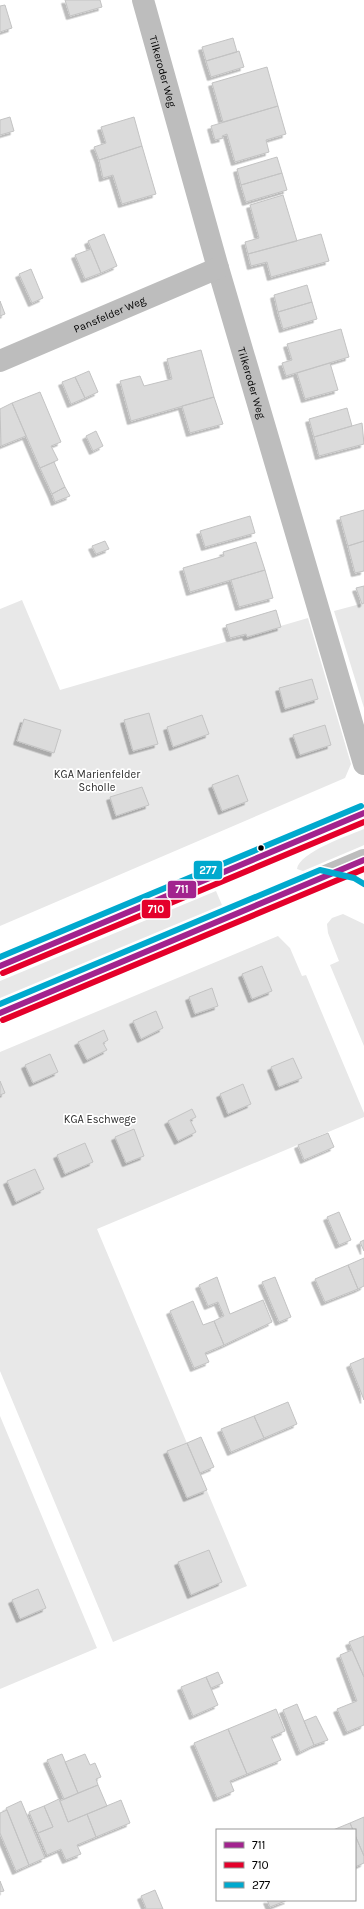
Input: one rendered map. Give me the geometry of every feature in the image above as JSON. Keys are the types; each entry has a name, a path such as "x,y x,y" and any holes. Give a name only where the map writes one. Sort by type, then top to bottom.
{"street":[{"name":"Tilkeroder Weg","path":"143,0 218,268 364,764"},
{"name":"Pansfelder Weg","path":"0,361 218,268"},
{"path":"0,966 364,813"},
{"path":"0,1013 364,860"}],"green space":[{"name":"KGA Marienfelder Scholle","path":"22,600 60,690 308,618 351,764 345,778 0,926 0,609"},
{"path":"364,603 364,708 334,611"},
{"path":"364,829 364,845 303,871 297,869 306,856 315,850"},
{"path":"216,891 222,905 0,998 0,981"},
{"path":"343,914 364,924 364,1046 330,965 339,961 328,933 327,924 332,918"},
{"name":"KGA Eschwege","path":"278,936 290,948 302,976 306,975 364,1113 364,1117 97,1229 247,1586 113,1642 0,1371 0,1052"},
{"path":"0,1416 97,1648 0,1689"}],"building":[{"path":"65,0 100,0 102,7 70,16"},
{"path":"5,5 12,28 0,32 0,6"},
{"path":"233,38 237,52 206,61 202,47"},
{"path":"239,51 244,67 211,77 206,61"},
{"path":"267,67 278,106 223,122 212,83"},
{"path":"278,106 286,134 266,140 269,152 235,162 227,134 222,136 223,138 215,140 211,126"},
{"path":"10,117 14,131 0,135 0,120"},
{"path":"134,117 142,146 99,160 94,147 106,143 101,127"},
{"path":"142,146 156,194 122,204 113,175 103,178 99,160"},
{"path":"277,157 282,173 241,185 237,169"},
{"path":"282,173 287,190 246,202 241,185"},
{"path":"283,195 297,241 248,254 245,242 259,238 250,205"},
{"path":"104,234 117,266 101,273 88,241"},
{"path":"321,234 329,261 271,277 267,262 251,266 248,254"},
{"path":"91,249 101,273 85,279 75,255"},
{"path":"31,269 43,298 32,303 19,274"},
{"path":"307,285 312,302 278,312 274,295"},
{"path":"0,301 5,314 0,316"},
{"path":"312,302 317,319 283,329 278,312"},
{"path":"341,329 349,357 286,376 282,363 292,360 287,344"},
{"path":"201,350 214,397 131,421 120,381 140,376 144,386 172,379 167,359"},
{"path":"330,363 338,390 305,399 297,373"},
{"path":"89,371 98,392 85,398 75,377"},
{"path":"75,377 85,398 71,404 62,382"},
{"path":"40,392 61,442 51,446 58,460 40,468 12,403"},
{"path":"214,397 223,424 190,433 182,406"},
{"path":"12,403 26,436 1,446 0,409"},
{"path":"347,408 352,426 314,437 309,419"},
{"path":"362,423 364,444 319,456 314,437"},
{"path":"96,431 103,446 93,451 86,436"},
{"path":"54,462 65,487 52,494 40,468"},
{"path":"65,487 70,496 55,502 52,494"},
{"path":"364,510 364,541 348,546 340,517"},
{"path":"250,516 255,533 205,547 200,531"},
{"path":"105,541 109,549 96,554 92,546"},
{"path":"364,541 364,571 355,573 348,546"},
{"path":"256,542 265,570 190,592 183,568 224,556 223,552"},
{"path":"265,570 273,598 239,607 231,580"},
{"path":"364,586 364,603 362,604 356,588"},
{"path":"276,610 281,627 247,637 246,634 230,638 226,625"},
{"path":"312,679 318,699 285,709 279,688"},
{"path":"149,713 158,744 133,751 124,720"},
{"path":"202,715 209,734 173,747 167,727"},
{"path":"24,719 61,730 54,753 17,741"},
{"path":"325,725 331,745 300,755 293,735"},
{"path":"238,775 248,801 222,811 212,785"},
{"path":"142,787 149,805 116,816 110,797"},
{"path":"262,966 272,991 252,999 242,974"},
{"path":"212,988 218,1006 195,1014 189,997"},
{"path":"156,1011 163,1028 141,1039 133,1021"},
{"path":"104,1030 108,1040 103,1043 107,1050 87,1060 78,1042"},
{"path":"50,1054 58,1072 33,1083 25,1065"},
{"path":"293,1058 302,1078 279,1087 271,1067"},
{"path":"0,1081 5,1093 0,1095"},
{"path":"243,1084 251,1104 228,1114 220,1094"},
{"path":"192,1109 196,1117 190,1120 196,1132 178,1141 168,1121"},
{"path":"134,1129 144,1156 126,1163 115,1137"},
{"path":"328,1133 334,1147 304,1160 298,1145"},
{"path":"85,1143 93,1162 65,1174 57,1155"},
{"path":"35,1169 44,1189 16,1202 7,1181"},
{"path":"339,1212 351,1240 339,1245 327,1217"},
{"path":"364,1240 364,1251 360,1242"},
{"path":"364,1258 364,1286 358,1289 348,1265"},
{"path":"348,1265 358,1289 325,1302 315,1279"},
{"path":"217,1277 230,1314 263,1300 272,1322 224,1345 214,1321 224,1316 218,1302 208,1306 199,1285"},
{"path":"275,1277 291,1317 279,1322 262,1282"},
{"path":"193,1301 203,1325 214,1321 224,1345 205,1353 209,1362 194,1368 170,1311"},
{"path":"364,1358 364,1400 350,1364"},
{"path":"288,1402 297,1424 264,1438 254,1416"},
{"path":"254,1416 264,1438 231,1452 221,1429"},
{"path":"201,1437 214,1467 200,1473 187,1443"},
{"path":"187,1443 207,1490 187,1498 167,1451"},
{"path":"209,1550 222,1582 191,1595 178,1562"},
{"path":"38,1589 46,1608 20,1619 12,1600"},
{"path":"364,1636 364,1677 349,1642"},
{"path":"352,1650 364,1677 364,1725 347,1732 337,1709 357,1701 340,1655"},
{"path":"218,1672 223,1683 211,1688 206,1677"},
{"path":"206,1677 218,1705 193,1716 181,1687"},
{"path":"297,1704 314,1745 300,1752 283,1710"},
{"path":"276,1709 285,1731 271,1737 281,1760 247,1774 228,1729"},
{"path":"316,1716 328,1740 314,1745 304,1721"},
{"path":"228,1729 247,1774 230,1781 234,1791 217,1798 194,1743"},
{"path":"62,1754 78,1793 64,1799 47,1760"},
{"path":"85,1754 90,1765 95,1763 101,1777 96,1779 98,1785 78,1793 65,1762"},
{"path":"98,1785 107,1806 68,1822 60,1801"},
{"path":"59,1799 68,1822 87,1814 96,1837 77,1845 81,1854 66,1860 61,1849 47,1855 38,1833 53,1827 44,1806"},
{"path":"121,1800 130,1823 96,1837 87,1814"},
{"path":"21,1801 45,1858 29,1865 6,1808"},
{"path":"44,1806 53,1827 38,1833 29,1812"},
{"path":"7,1810 29,1865 16,1871 0,1833 0,1813"},
{"path":"364,1817 364,1856 356,1837 356,1829 353,1829 350,1823"},
{"path":"350,1823 353,1829 335,1829"},
{"path":"356,1837 364,1856 364,1863 356,1867"},
{"path":"0,1881 4,1891 0,1892"},
{"path":"155,1890 163,1909 144,1909 146,1908 141,1896"},
{"path":"267,1901 285,1901 270,1907"}],"transit line":[{"name":"277","path":"0,957 361,806"},
{"name":"711","path":"0,966 364,813"},
{"name":"710","path":"3,973 364,822"},
{"name":"711","path":"0,1013 364,860"},
{"name":"710","path":"3,1020 364,869"},
{"name":"277","path":"0,1004 320,870 354,878 364,884"}]}
